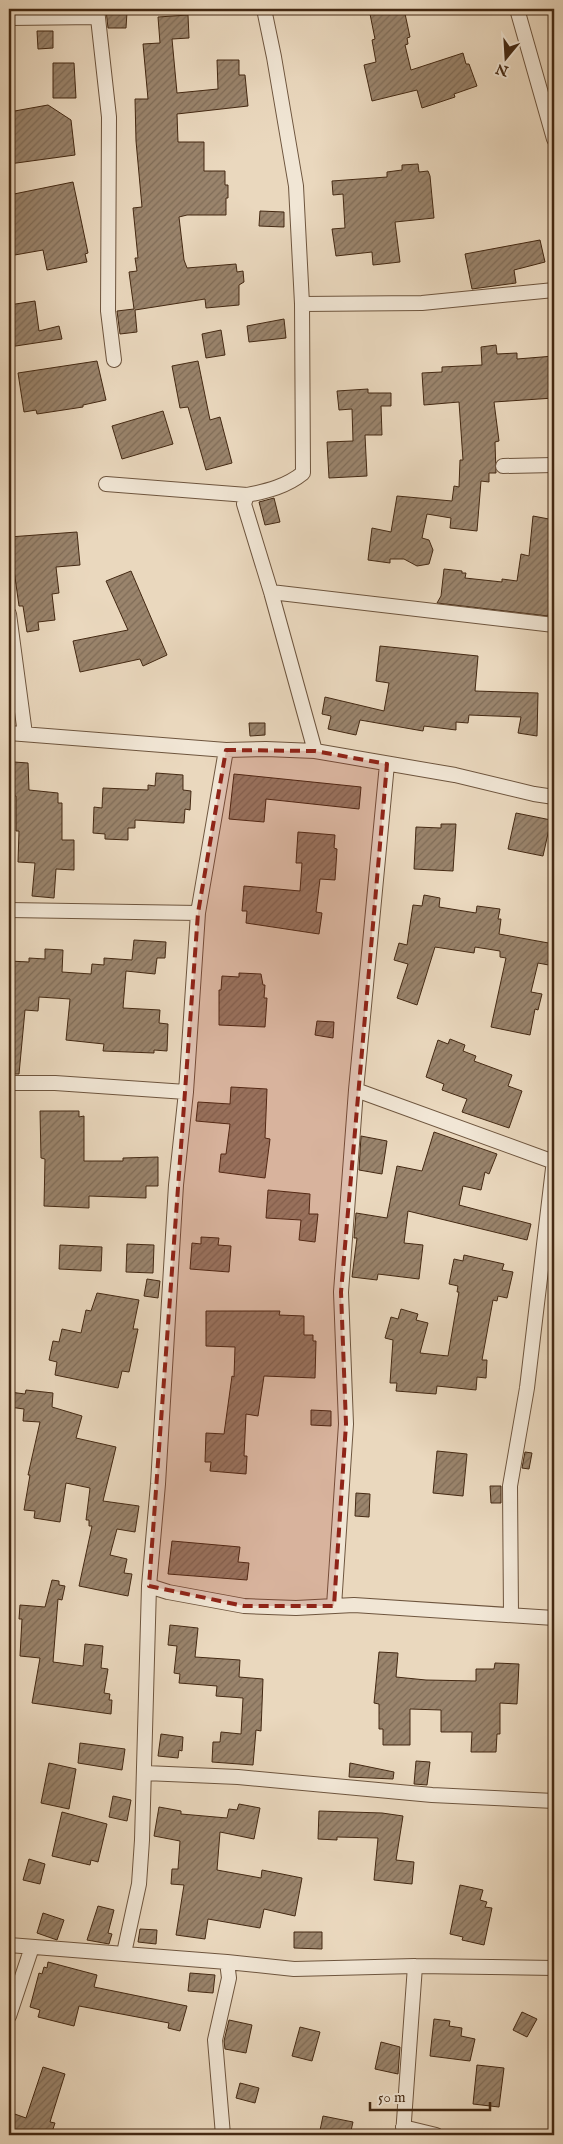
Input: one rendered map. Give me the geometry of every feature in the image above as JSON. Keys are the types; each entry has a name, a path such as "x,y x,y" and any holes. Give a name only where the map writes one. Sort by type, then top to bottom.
{"street":[{"path":"106,484 247,495 293,482 304,473 302,304 296,186 264,9"},
{"path":"517,9 554,138"},
{"path":"9,18 98,13 109,117 108,311 114,360"},
{"path":"302,304 422,303 554,290"},
{"path":"503,466 554,465"},
{"path":"247,495 244,504 271,592 315,751"},
{"path":"271,592 554,625"},
{"path":"9,614 25,734"},
{"path":"9,733 226,750 315,751 455,775 554,798"},
{"path":"124,1953 139,1884 145,1773 149,1586 158,1484 176,1185 186,1092 198,913 226,750"},
{"path":"334,1606 346,1424 341,1292 356,1090 387,764"},
{"path":"9,910 198,913"},
{"path":"9,1083 55,1083 186,1092"},
{"path":"356,1090 554,1161 526,1388 510,1486 511,1614"},
{"path":"149,1586 168,1592 244,1606 296,1608 354,1604 554,1618"},
{"path":"145,1773 238,1777 432,1795 554,1802"},
{"path":"9,1945 124,1953 294,1969 416,1966 554,1968"},
{"path":"9,2016 32,1947"},
{"path":"223,2135 215,2040 229,1978 227,1962"},
{"path":"416,1966 403,2131 436,2135"}],"highlighted area":[{"path":"226,750 315,751 387,764 341,1292 346,1424 334,1606 244,1606 149,1586 198,913"}],"building":[{"path":"369,9 404,9 410,37 407,38 408,44 405,45 411,70 463,53 466,64 469,64 477,86 454,94 455,97 422,108 417,90 372,101 364,65 376,62 372,40 375,39"},
{"path":"106,10 127,12 126,28 108,28"},
{"path":"188,15 189,38 172,39 177,93 218,89 217,60 239,60 239,75 245,75 248,106 177,114 178,142 204,142 204,171 225,171 225,185 228,185 226,215 187,215 179,217 184,260 187,268 236,264 237,272 243,271 244,282 239,285 239,305 206,308 205,299 135,310 137,332 120,334 117,311 134,309 129,272 137,271 135,258 138,258 133,208 142,207 136,141 135,99 148,99 143,44 160,43 158,17"},
{"path":"37,31 53,31 53,48 38,49"},
{"path":"53,63 74,63 76,98 53,98"},
{"path":"48,105 71,120 75,155 9,164 9,112"},
{"path":"418,164 419,172 428,171 430,176 434,218 395,222 400,262 373,265 372,252 336,256 332,229 345,228 343,194 333,195 332,181 387,177 387,172 402,170 402,165"},
{"path":"73,182 88,253 85,254 87,262 47,270 43,250 9,256 9,195"},
{"path":"260,211 284,212 284,227 259,226"},
{"path":"540,240 545,262 514,270 516,283 472,289 465,254"},
{"path":"35,301 39,331 59,326 62,339 9,347 9,305"},
{"path":"284,319 286,338 249,342 247,326"},
{"path":"221,330 225,355 206,358 202,334"},
{"path":"496,345 497,354 517,353 517,359 554,356 554,398 494,402 499,441 495,442 496,473 489,473 489,482 481,481 477,531 450,528 451,518 427,514 422,538 429,540 433,550 429,564 417,566 404,559 390,559 390,563 368,560 372,528 391,532 397,496 452,501 454,486 459,487 460,460 463,460 459,402 424,405 422,373 442,372 442,367 482,365 481,347"},
{"path":"97,361 106,400 83,405 83,407 37,414 36,410 24,412 18,373"},
{"path":"198,361 210,420 220,417 232,463 206,470 188,407 180,408 172,366"},
{"path":"368,389 368,393 391,393 391,406 381,406 382,435 365,435 367,476 329,478 327,442 353,441 352,409 339,410 337,391"},
{"path":"163,411 173,444 122,459 112,426"},
{"path":"274,498 280,522 265,525 259,502"},
{"path":"533,516 554,520 554,591 552,591 548,616 437,603 441,596 444,569 462,571 462,573 466,573 465,578 502,582 502,579 517,581 521,554 529,556"},
{"path":"77,532 80,565 56,567 59,593 52,594 55,620 38,622 39,630 27,632 23,606 19,606 14,570 11,570 9,537"},
{"path":"131,571 167,655 143,666 140,659 80,672 73,641 128,630 106,581"},
{"path":"380,646 478,656 475,691 538,693 537,736 518,733 521,717 469,715 468,723 456,722 456,730 424,726 423,731 360,720 356,735 328,729 331,716 322,714 325,697 384,711 389,683 376,681"},
{"path":"249,723 265,723 265,735 250,736"},
{"path":"9,763 28,763 29,790 58,793 58,803 62,803 62,840 74,840 74,870 56,869 54,898 32,896 35,863 18,862 19,831 16,831 16,796 9,795"},
{"path":"156,773 183,775 183,790 191,791 190,810 185,809 184,823 135,820 135,828 128,828 128,840 105,839 105,834 93,833 94,807 102,808 103,788 148,790 148,785 155,786"},
{"path":"234,774 361,787 359,809 266,799 264,822 229,819"},
{"path":"516,813 551,820 543,856 508,849"},
{"path":"441,824 456,824 453,871 414,869 416,827 441,828"},
{"path":"298,832 335,835 334,848 337,849 335,880 320,879 316,912 322,913 319,934 246,923 247,911 242,911 244,886 300,891 302,863 296,863"},
{"path":"424,895 440,898 439,907 476,913 477,906 500,909 498,919 501,919 499,934 554,944 554,966 538,963 531,992 542,994 538,1010 535,1009 530,1035 491,1027 506,958 500,957 500,951 475,947 474,953 435,947 417,1005 397,998 408,964 394,960 399,943 407,945 413,905 422,906"},
{"path":"134,940 166,942 165,958 157,958 155,974 126,971 123,1008 160,1010 159,1023 168,1024 167,1051 154,1050 154,1053 103,1051 104,1044 66,1040 70,999 39,997 38,1011 25,1010 19,1074 9,1074 11,998 9,998 9,961 29,962 29,958 45,959 45,949 63,950 62,972 91,974 92,964 104,965 104,958 132,960"},
{"path":"239,973 261,974 263,985 265,985 264,998 267,998 265,1027 219,1025 219,990 221,990 222,976 239,977"},
{"path":"317,1021 334,1022 333,1038 315,1035"},
{"path":"450,1039 465,1045 463,1051 476,1056 474,1061 512,1075 508,1086 522,1091 509,1128 462,1112 467,1099 442,1090 444,1084 426,1077 438,1040 448,1044"},
{"path":"231,1087 267,1089 265,1138 270,1139 265,1178 219,1172 221,1154 226,1154 230,1124 196,1121 198,1102 230,1104"},
{"path":"40,1111 79,1111 79,1117 84,1116 84,1161 123,1161 123,1158 158,1157 158,1186 146,1186 146,1198 89,1196 89,1208 44,1206 45,1159 41,1158"},
{"path":"434,1132 497,1154 489,1174 485,1172 481,1190 463,1186 459,1205 531,1224 527,1240 408,1211 404,1243 423,1245 419,1279 378,1274 377,1280 352,1277 357,1238 354,1238 356,1213 387,1218 397,1166 422,1171"},
{"path":"361,1136 387,1141 382,1174 359,1170"},
{"path":"268,1190 310,1194 309,1214 318,1214 315,1242 299,1240 301,1220 266,1218"},
{"path":"201,1237 219,1238 218,1245 231,1246 229,1272 190,1269 192,1243 201,1244"},
{"path":"127,1244 154,1245 153,1273 126,1272"},
{"path":"60,1245 102,1247 101,1271 59,1269"},
{"path":"464,1255 504,1264 502,1270 513,1272 507,1298 498,1296 497,1301 493,1300 482,1360 487,1360 486,1378 477,1377 476,1390 437,1386 436,1394 396,1391 397,1383 390,1383 393,1340 385,1338 391,1317 398,1319 401,1309 418,1314 416,1320 428,1323 420,1353 448,1356 459,1292 457,1292 458,1286 449,1284 454,1259 463,1261"},
{"path":"147,1279 160,1281 158,1298 144,1296"},
{"path":"97,1293 139,1300 133,1329 138,1329 129,1372 122,1371 118,1388 55,1375 57,1362 49,1360 53,1341 59,1342 62,1329 81,1333 86,1310 91,1311"},
{"path":"206,1311 280,1311 279,1315 304,1316 304,1335 313,1335 313,1341 316,1341 315,1378 264,1376 258,1416 246,1414 244,1456 247,1456 246,1474 210,1471 211,1462 205,1462 206,1433 224,1434 232,1376 234,1377 235,1347 206,1346"},
{"path":"26,1390 53,1393 52,1407 82,1416 76,1438 116,1447 103,1501 139,1506 135,1532 117,1529 110,1555 127,1559 124,1573 132,1574 128,1596 79,1586 92,1526 89,1526 89,1520 86,1520 90,1488 66,1483 60,1522 34,1518 35,1511 24,1510 30,1475 28,1475 40,1422 23,1421 24,1409 9,1407 9,1400 10,1392 25,1394"},
{"path":"311,1410 331,1411 331,1426 311,1425"},
{"path":"437,1451 467,1454 463,1496 433,1493"},
{"path":"525,1452 532,1453 529,1469 522,1468"},
{"path":"490,1486 501,1486 501,1503 491,1503"},
{"path":"356,1493 370,1494 369,1517 355,1516"},
{"path":"172,1541 240,1547 238,1562 249,1563 247,1580 168,1574"},
{"path":"52,1580 59,1581 59,1585 65,1586 62,1600 58,1599 53,1662 83,1666 85,1644 103,1646 101,1668 108,1669 104,1693 110,1694 109,1700 112,1700 111,1714 32,1703 40,1658 20,1656 22,1619 19,1619 20,1605 45,1607"},
{"path":"170,1625 198,1628 195,1657 240,1660 239,1677 263,1679 261,1731 256,1730 253,1765 212,1762 213,1742 220,1742 221,1732 241,1734 243,1698 216,1696 217,1686 179,1683 180,1674 174,1673 177,1646 168,1645"},
{"path":"379,1652 398,1653 396,1677 426,1680 476,1681 476,1669 494,1669 495,1663 519,1664 517,1704 500,1703 500,1734 497,1734 496,1752 471,1752 472,1732 441,1732 441,1710 410,1709 410,1745 383,1745 383,1729 379,1729 379,1704 374,1703"},
{"path":"161,1734 183,1737 182,1751 179,1750 178,1758 158,1756"},
{"path":"80,1743 125,1749 122,1770 78,1763"},
{"path":"416,1761 430,1762 427,1785 414,1784"},
{"path":"49,1763 76,1769 69,1809 41,1803"},
{"path":"350,1763 394,1772 393,1779 349,1777"},
{"path":"113,1796 131,1800 127,1821 109,1817"},
{"path":"239,1804 260,1808 254,1839 220,1832 217,1870 261,1878 262,1870 302,1878 295,1916 264,1909 260,1928 208,1919 205,1939 176,1935 184,1885 171,1884 172,1869 178,1869 180,1841 154,1836 159,1807 181,1811 181,1814 227,1818 229,1809 237,1810"},
{"path":"319,1811 382,1813 403,1816 396,1860 414,1862 412,1884 374,1880 378,1838 337,1837 337,1840 318,1839"},
{"path":"62,1812 107,1824 98,1862 91,1860 90,1865 52,1856"},
{"path":"29,1859 45,1864 40,1884 23,1880"},
{"path":"460,1885 483,1890 480,1900 487,1902 485,1907 492,1908 484,1945 462,1940 463,1937 450,1934"},
{"path":"98,1906 114,1910 108,1933 112,1934 109,1944 87,1940"},
{"path":"43,1913 64,1920 57,1940 37,1933"},
{"path":"140,1929 157,1930 156,1944 138,1942"},
{"path":"294,1932 322,1932 322,1949 294,1948"},
{"path":"48,1962 97,1975 94,1987 187,2006 180,2031 168,2028 169,2023 79,2006 74,2026 38,2017 40,2010 30,2007 39,1973 42,1974 44,1967 47,1968"},
{"path":"190,1973 215,1975 213,1993 188,1991"},
{"path":"522,2012 537,2019 527,2037 513,2030"},
{"path":"434,2019 450,2021 449,2026 462,2028 461,2036 475,2039 470,2061 430,2056"},
{"path":"229,2020 252,2025 246,2053 225,2049 224,2041"},
{"path":"300,2027 320,2032 312,2061 292,2056"},
{"path":"381,2042 400,2047 398,2074 375,2069"},
{"path":"477,2065 504,2068 499,2107 473,2104"},
{"path":"43,2067 65,2074 50,2122 55,2123 51,2135 9,2135 9,2112 26,2118"},
{"path":"240,2083 259,2088 255,2103 236,2098"},
{"path":"323,2116 353,2122 350,2135 319,2135"}]}
